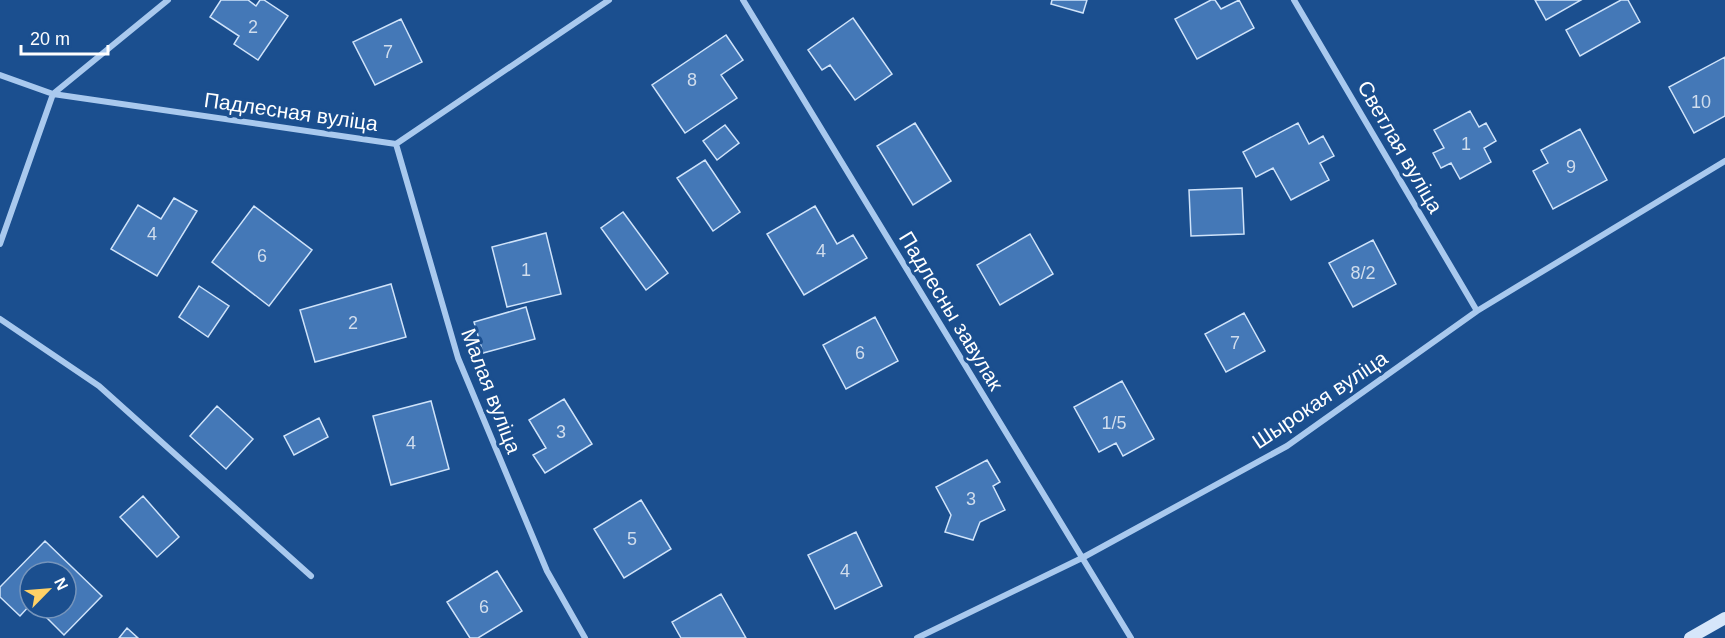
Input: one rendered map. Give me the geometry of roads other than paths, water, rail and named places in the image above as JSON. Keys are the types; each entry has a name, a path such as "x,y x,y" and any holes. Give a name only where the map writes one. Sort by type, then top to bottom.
{"street":[{"path":"0,244 53,94 168,0"},
{"name":"Падлесная вуліца","path":"0,75 53,94 396,144 609,0"},
{"name":"Падлесны завулак","path":"743,0 1131,638"},
{"name":"Светлая вуліца","path":"1294,0 1477,311"},
{"name":"Малая вуліца","path":"396,144 458,358 547,571 585,638"},
{"name":"Шырокая вуліца","path":"917,638 1082,558 1287,446 1477,311 1725,161"},
{"path":"0,319 99,386 311,576"},
{"path":"1690,638 1725,618"}]}
